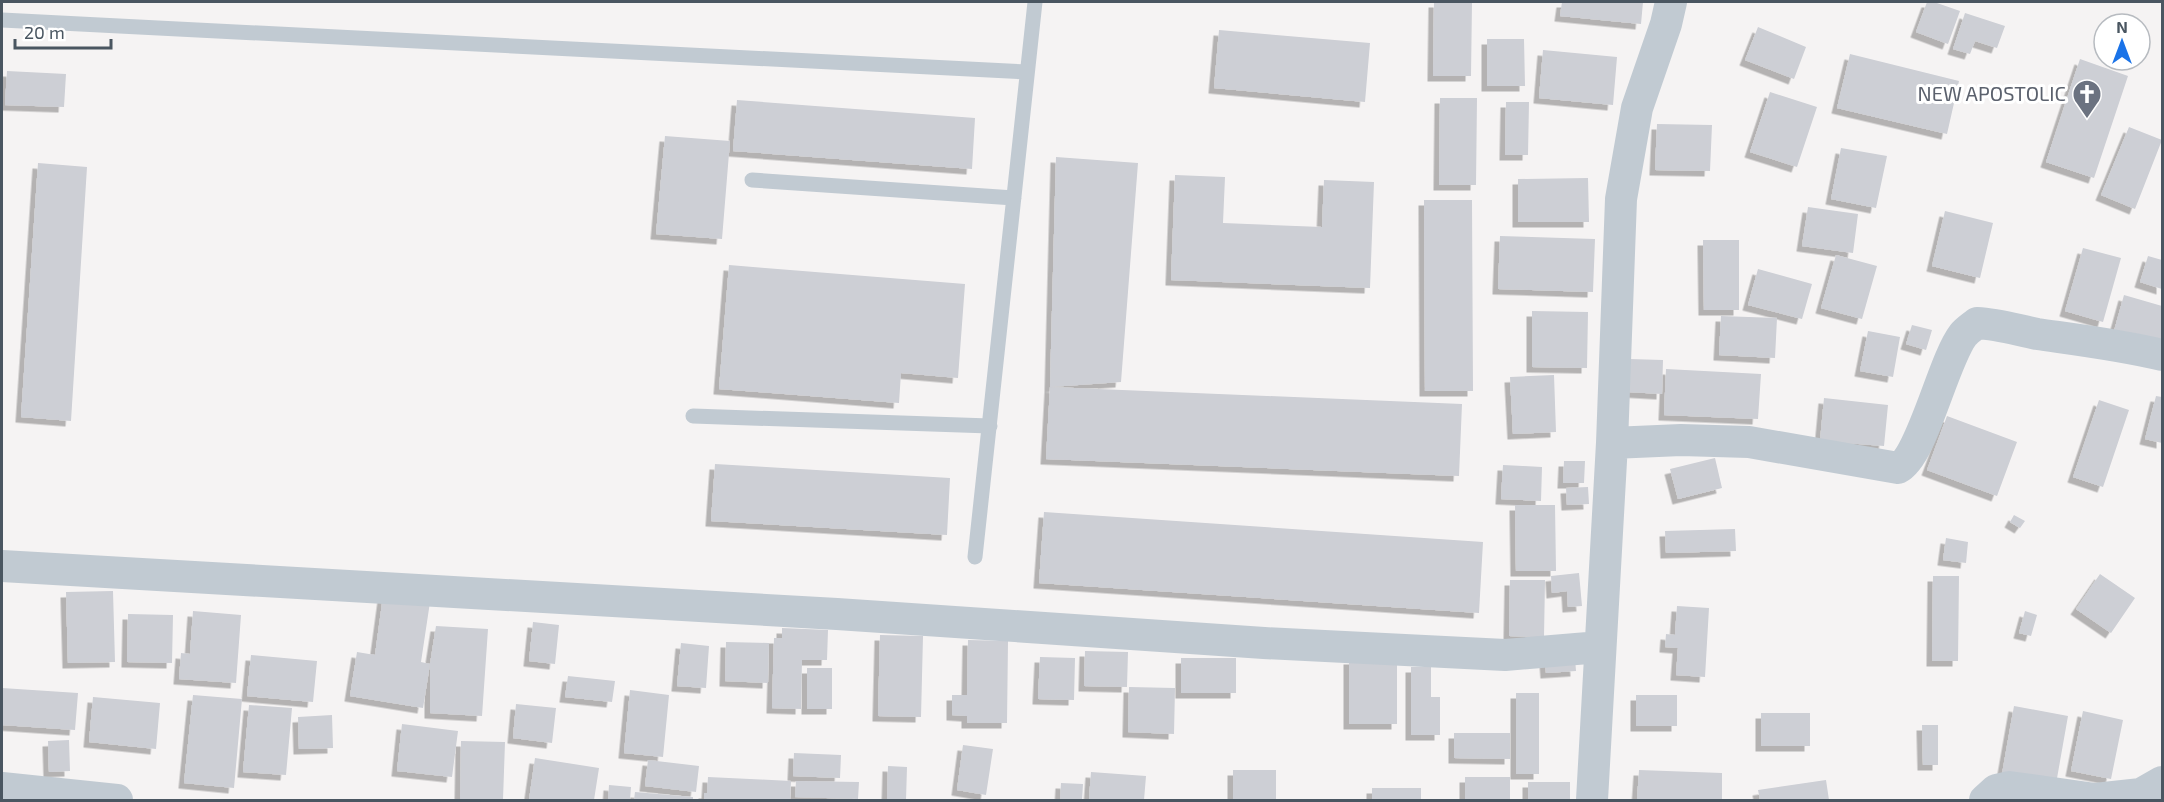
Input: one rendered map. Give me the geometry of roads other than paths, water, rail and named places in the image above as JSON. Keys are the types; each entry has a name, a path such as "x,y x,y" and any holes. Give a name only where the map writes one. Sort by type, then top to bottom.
{"street":[{"path":"1592,801 1612,443 1621,199 1637,108 1666,24 1671,2"},
{"path":"1612,443 1681,440 1749,442 1898,468 1904,465 1917,442 1953,353 1964,334 1977,323 1994,324 2031,333 2139,349 2163,355"},
{"path":"2,566 837,614 1264,643 1505,655 1600,647"},
{"path":"1985,801 1996,790 2009,787 2095,799 2140,794 2163,782"},
{"path":"2,788 117,801"}],"lane":[{"path":"975,557 1035,2"},
{"path":"2,20 1028,72"},
{"path":"752,180 1014,198"},
{"path":"693,416 990,426"}],"place":[{"name":"NEW APOSTOLIC","path":"2087,120"}]}
